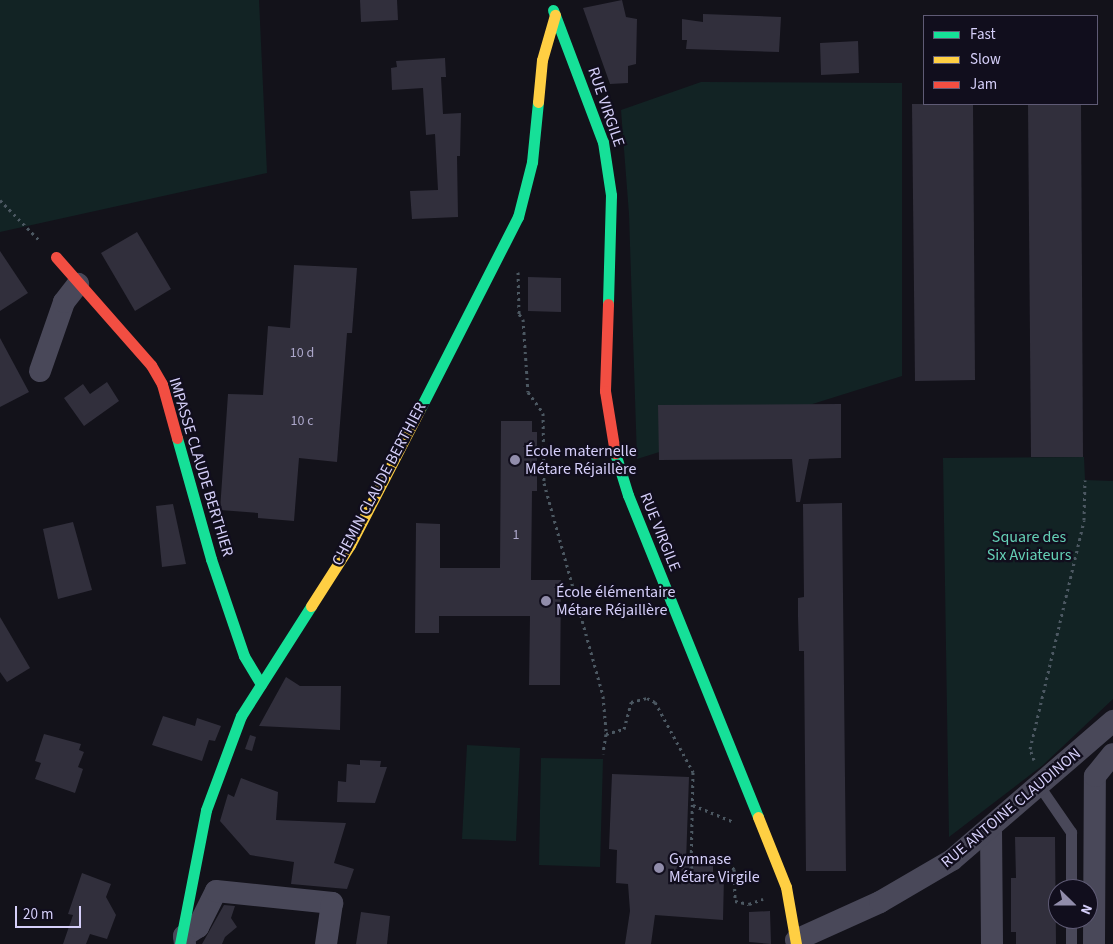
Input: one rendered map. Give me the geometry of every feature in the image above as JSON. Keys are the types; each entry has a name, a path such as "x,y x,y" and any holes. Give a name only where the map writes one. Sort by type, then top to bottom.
{"street":[{"name":"RUE VIRGILE","path":"551,0 603,142 611,195 605,391 612,443 628,495 786,887 796,942"},
{"name":"CHEMIN CLAUDE BERTHIER","path":"183,941 206,810 241,716 350,545 518,217 532,162 542,60 555,15"},
{"name":"IMPASSE CLAUDE BERTHIER","path":"56,257 151,365 162,384 211,559 244,656 261,684"},
{"path":"40,371 64,302 78,284"},
{"name":"RUE ANTOINE CLAUDINON","path":"796,942 880,902 952,860 1113,721"},
{"path":"1094,944 1095,776 1113,754"},
{"path":"991,828 992,944"},
{"path":"183,941 198,927 216,891 332,903 326,944"}],"lane":[{"path":"1041,785 1071,832 1071,879"},
{"path":"1070,929 1070,944"}],"path":[{"path":"0,200 56,257"},
{"path":"518,266 519,314 523,319 528,392 542,413 544,483 603,696 606,734 603,754"},
{"path":"1041,785 1030,749 1084,520 1085,480"},
{"path":"606,734 624,729 632,702 646,698 655,702 693,772 692,868 705,856 724,858 734,869 733,897 740,904 761,900 786,887"},
{"path":"693,805 736,823 753,808"}],"green space":[{"path":"0,0 259,0 267,173 0,232"},
{"path":"701,82 902,83 902,376 637,459 629,214 621,110"},
{"name":"Square des Six Aviateurs","path":"1084,457 1085,480 1113,481 1113,699 1043,765 949,837 943,458"},
{"path":"467,745 520,748 516,841 462,839"},
{"path":"541,758 603,759 600,867 539,865"}],"building":[{"path":"360,0 397,0 398,20 361,22"},
{"path":"622,0 626,17 637,19 636,64 628,66 628,83 610,84 583,8"},
{"path":"703,14 781,17 779,52 686,49 687,40 682,40 682,19 703,22"},
{"path":"858,41 859,73 821,75 820,43"},
{"path":"445,58 446,77 441,77 443,114 461,113 460,156 457,156 458,217 412,219 410,191 438,190 435,134 426,135 423,88 392,90 391,68 397,67 396,61"},
{"path":"912,104 973,105 975,380 915,381"},
{"path":"1028,105 1081,105 1083,457 1031,457"},
{"path":"137,232 171,289 135,311 101,253"},
{"path":"0,251 28,293 0,311"},
{"path":"294,265 357,268 352,333 347,333 337,462 299,458 294,521 258,518 258,513 220,510 228,394 263,395 268,326 290,328"},
{"path":"528,277 561,278 561,312 528,311"},
{"path":"0,338 29,392 0,407"},
{"path":"107,382 119,401 84,426 64,398 83,384 90,394"},
{"path":"841,404 841,458 809,459 800,502 796,502 792,459 659,460 658,405"},
{"path":"501,421 532,421 532,432 537,432 537,491 532,491 531,580 561,580 560,685 529,685 530,616 439,616 439,633 415,633 416,523 440,524 440,568 500,568"},
{"path":"842,503 846,871 806,871 804,651 799,651 798,616 798,598 804,597 803,504"},
{"path":"173,504 186,564 162,567 156,506"},
{"path":"73,522 92,590 58,599 43,529"},
{"path":"0,617 30,668 7,682 0,672"},
{"path":"286,677 300,686 341,686 340,730 259,726"},
{"path":"163,716 195,726 197,718 221,726 215,741 209,740 202,761 152,745"},
{"path":"44,734 81,744 79,750 84,752 78,767 83,769 75,793 35,779 41,763 35,761"},
{"path":"250,735 256,737 252,751 245,749"},
{"path":"360,760 381,761 380,767 387,767 375,803 337,802 338,781 346,782 347,764 360,765"},
{"path":"612,774 689,777 686,862 713,864 713,876 724,876 723,920 655,915 651,944 625,944 630,911 628,884 616,883 617,850 609,849"},
{"path":"241,778 278,792 276,820 346,823 334,863 354,869 347,889 291,884 294,862 250,855 220,821 228,794 234,797"},
{"path":"1015,837 1055,837 1055,879 1048,879 1048,929 1056,929 1056,944 1016,944 1016,932 1011,932 1011,878 1016,878"},
{"path":"82,873 111,884 106,897 116,915 107,939 90,934 86,944 63,944 73,915 68,914"},
{"path":"224,905 235,906 231,918 237,927 225,937 222,944 202,944"},
{"path":"770,911 771,944 749,942 749,912"},
{"path":"361,912 390,916 387,944 356,944"}],"traffic: fast":[{"path":"553,10 603,142 611,195 608,304"},
{"path":"420,409 518,217 532,162 538,102"},
{"path":"177,438 211,559 244,656 261,684"},
{"path":"615,453 628,495 758,817"},
{"path":"180,944 206,810 241,716 311,606"}],"traffic: slow":[{"path":"538,102 542,60 555,15"},
{"path":"311,606 350,545 420,409"},
{"path":"758,817 786,887 796,944"}],"traffic: jam":[{"path":"56,257 151,365 162,384 177,438"},
{"path":"608,304 605,391 615,453"}],"place":[{"name":"École maternelle Métare Réjaillère","path":"515,460"},
{"name":"École élémentaire Métare Réjaillère","path":"546,601"},
{"name":"Gymnase Métare Virgile","path":"659,868"}]}
